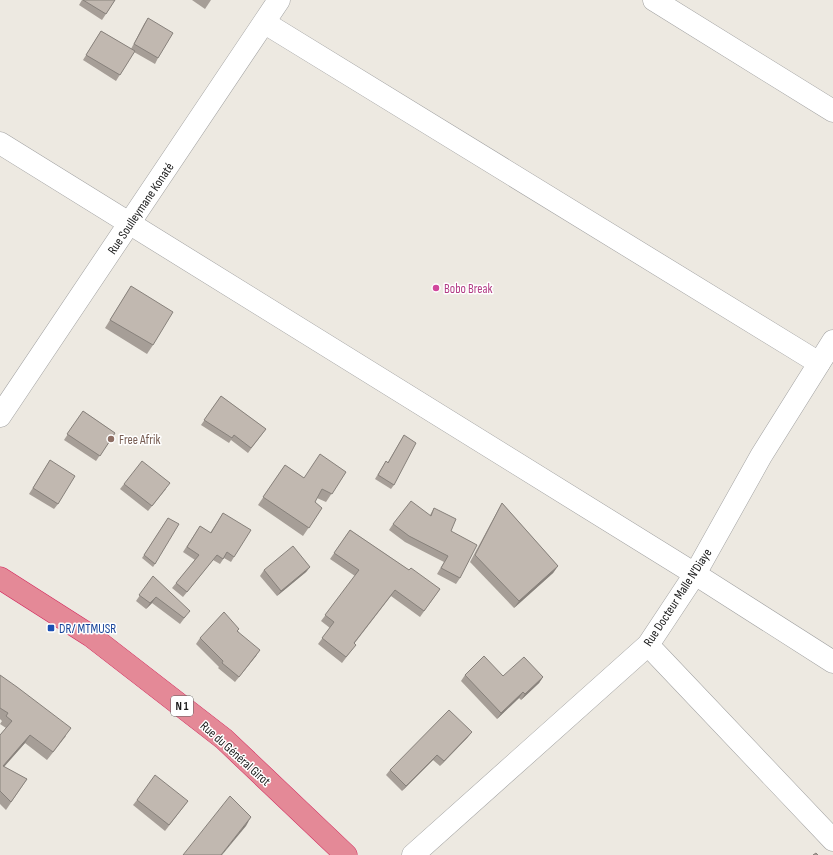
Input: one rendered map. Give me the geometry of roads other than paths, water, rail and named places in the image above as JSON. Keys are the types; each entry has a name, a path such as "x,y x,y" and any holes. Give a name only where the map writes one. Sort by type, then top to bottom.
{"highway":[{"name":"Rue du Général Girot","path":"0,578 91,636 224,739 346,855"}],"street":[{"name":"Rue Soulleymane Konaté","path":"0,416 130,225 279,0"},
{"path":"654,0 833,111"},
{"path":"265,23 819,363"},
{"path":"0,143 695,574 833,662"},
{"name":"Rue Docteur Malle N'Diaye","path":"413,855 648,645 695,574 761,456 833,341"},
{"path":"648,645 833,840"}],"place":[{"name":"Bobo Break","path":"436,288"},
{"name":"Free Afrik","path":"111,439"},
{"name":"DR/ MTMUSR","path":"51,628"}]}
